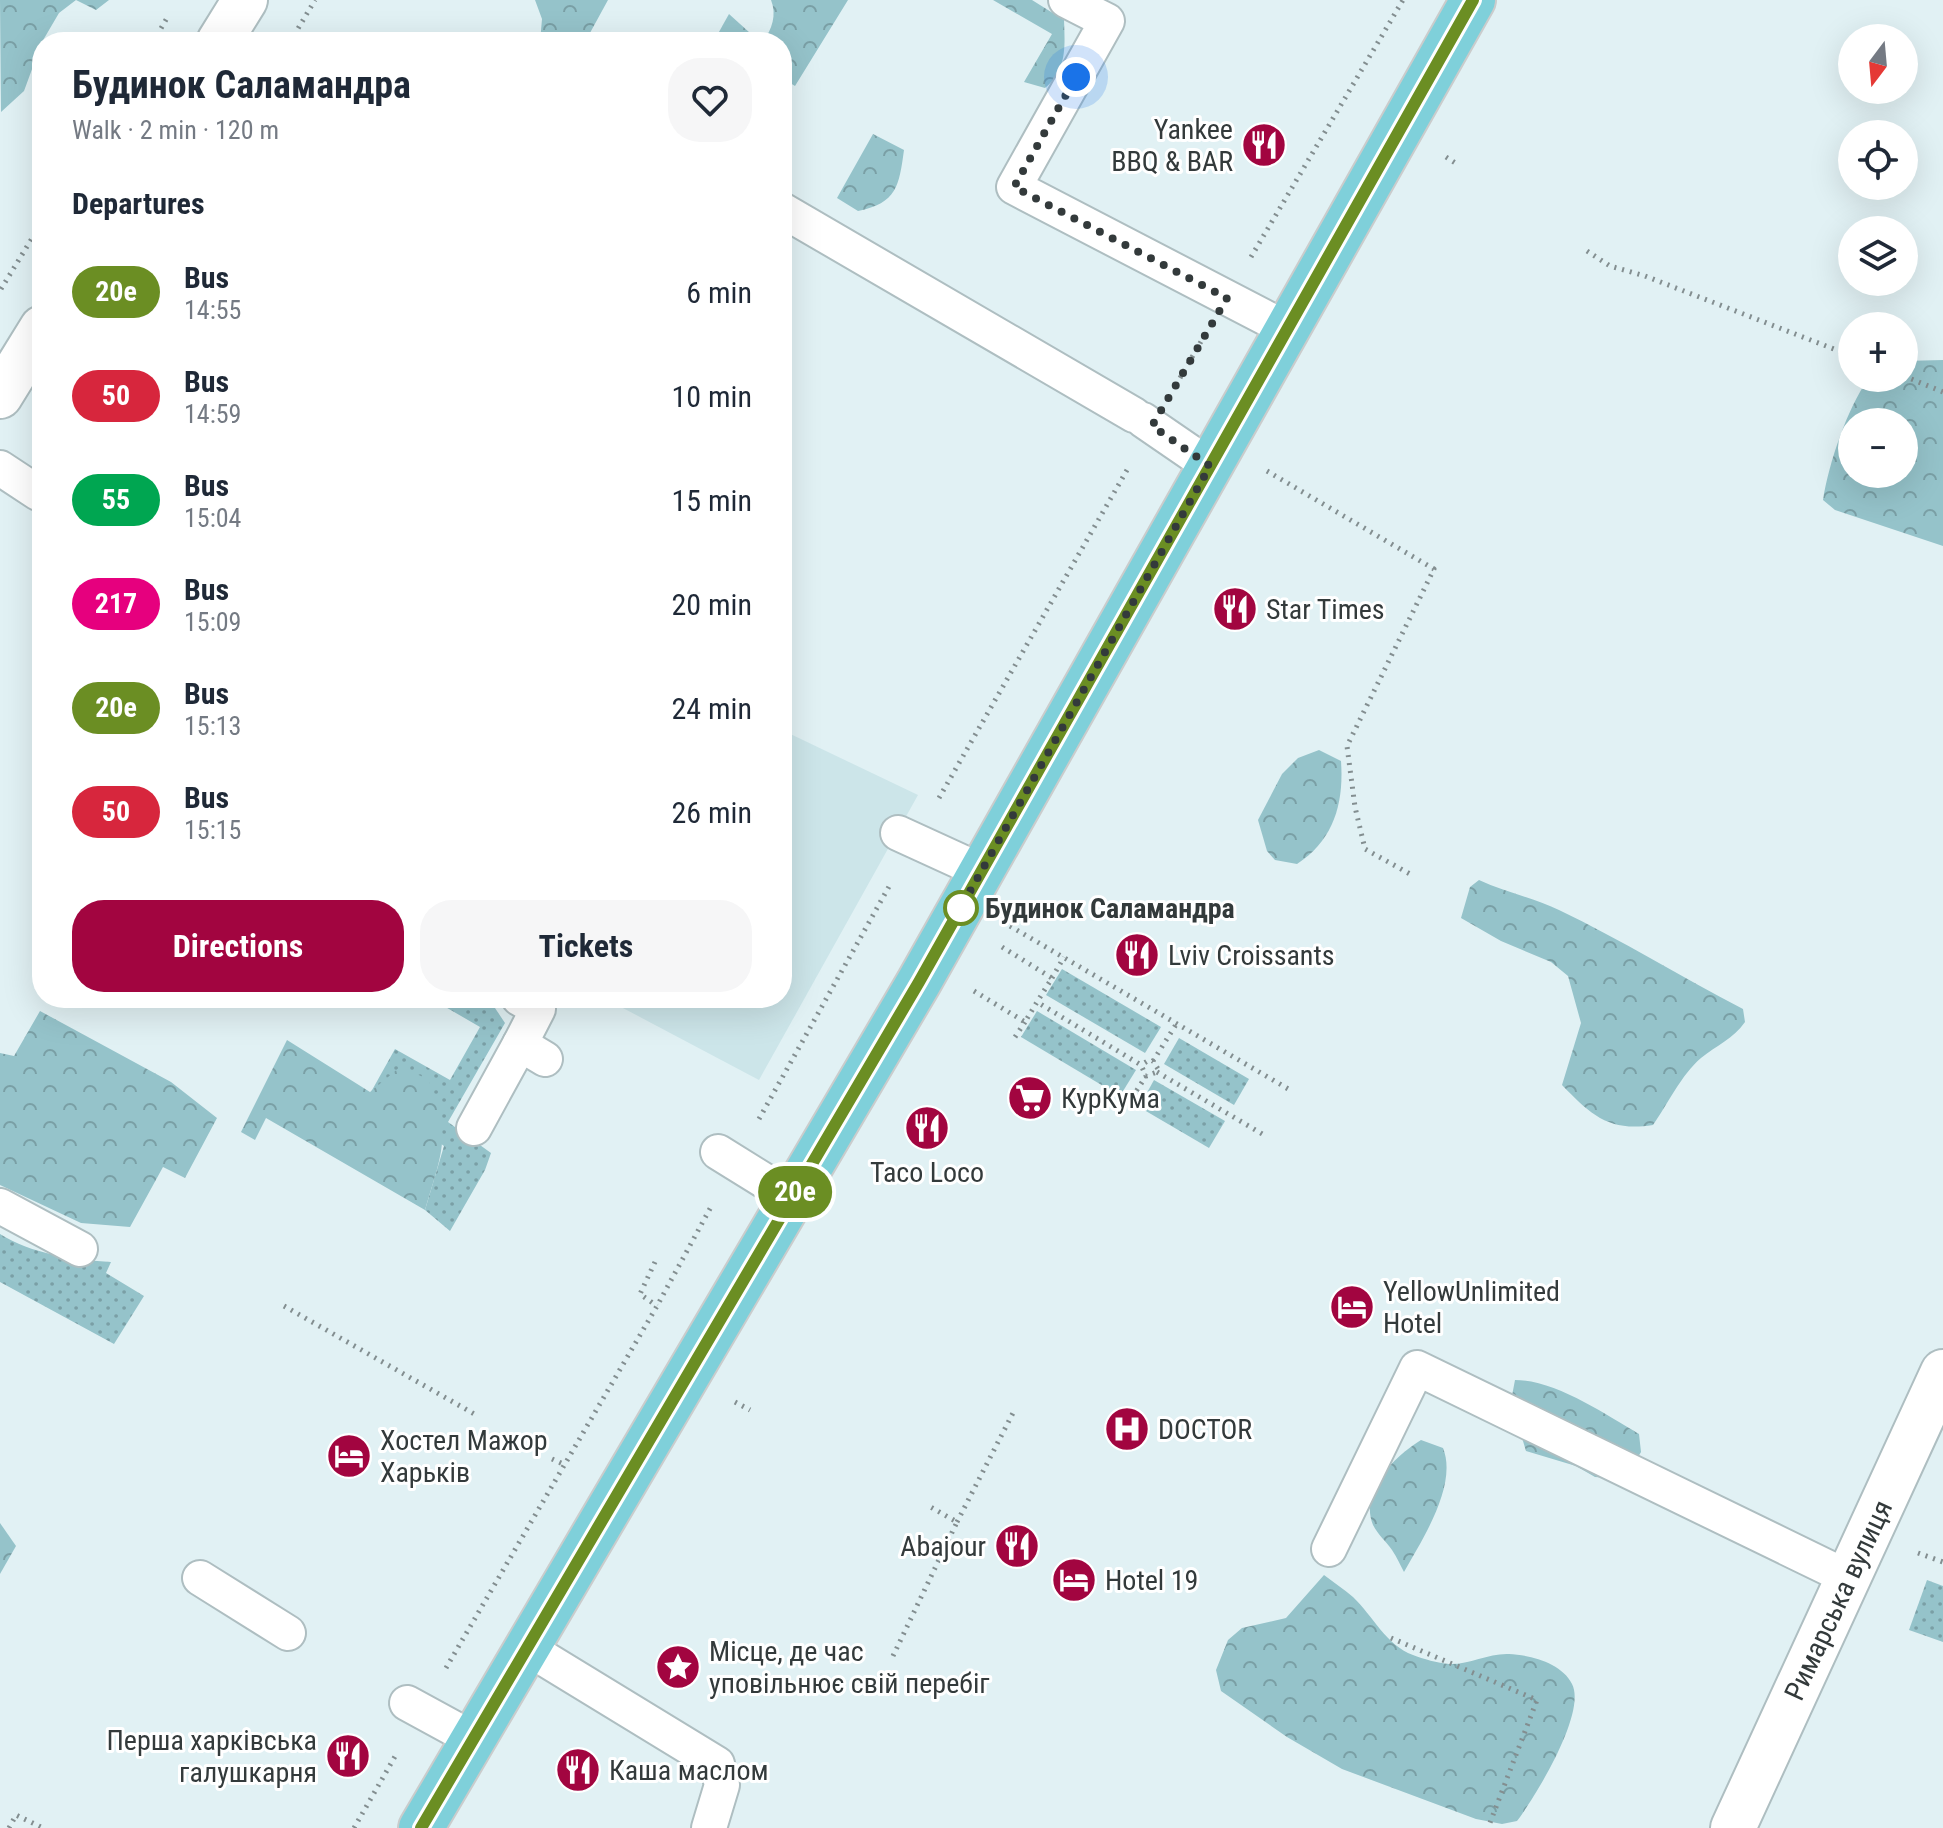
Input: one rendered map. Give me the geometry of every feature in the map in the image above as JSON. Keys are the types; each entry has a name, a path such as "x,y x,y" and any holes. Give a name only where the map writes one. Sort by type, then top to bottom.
{"main road":[{"path":"421,1828 981,871 1473,0"}],"street":[{"path":"225,32 245,0"},
{"path":"5,376 32,341"},
{"name":"Римарська вулиця","path":"1733,1828 1943,1372"}],"lane":[{"path":"1066,0 1107,21 1014,187 1287,329"},
{"path":"792,216 1143,420 1210,466"},
{"path":"0,468 32,489"},
{"path":"906,837 981,871"},
{"path":"474,1128 532,1051 536,1008"},
{"path":"727,1158 792,1198"},
{"path":"0,1206 80,1249"},
{"path":"1329,1549 1417,1368 1849,1578"},
{"path":"200,1578 288,1633"},
{"path":"527,1648 717,1764 722,1785 709,1828"},
{"path":"414,1707 473,1739"}],"path":[{"path":"296,32 315,0"},
{"path":"354,1828 414,1707 657,1306 727,1158 1143,420 1227,298 1403,0"},
{"path":"0,290 32,238"},
{"path":"1587,251 1610,266 1645,276 1838,351"},
{"path":"1918,382 1943,392"},
{"path":"1259,466 1434,569 1347,746 1355,807 1365,849 1410,874"},
{"path":"999,920 1290,1090"},
{"path":"1001,947 1052,978"},
{"path":"1015,1037 1064,957"},
{"path":"962,984 1025,1022"},
{"path":"1037,1002 1141,1065 1146,1076"},
{"path":"1153,1061 1177,1023"},
{"path":"1141,1065 1153,1061"},
{"path":"1153,1061 1157,1072"},
{"path":"1128,1104 1146,1076 1157,1072"},
{"path":"1157,1072 1264,1135"},
{"path":"655,1262 640,1294 657,1306"},
{"path":"284,1306 476,1415"},
{"path":"893,1656 1014,1411"},
{"path":"552,1459 563,1464"},
{"path":"927,1505 957,1522"},
{"path":"1391,1638 1537,1700 1488,1828"},
{"path":"9,1828 16,1815 43,1828"}],"shaded area":[{"path":"792,735 918,795 759,1080 623,1008 792,1008"}],"green space":[{"path":"0,0 76,0 59,13 48,32 32,32 32,69 24,91 1,112"},
{"path":"76,0 109,0 96,10"},
{"path":"535,0 608,0 590,32 541,32 542,19"},
{"path":"771,0 848,0 795,86 792,84 792,32 769,32 774,11"},
{"path":"993,0 1032,0 1064,20 1061,66 1045,88 1024,82 1052,34"},
{"path":"729,14 749,32 719,32"},
{"path":"873,134 904,150 900,174 888,198 871,208 858,211 837,198"},
{"path":"1943,360 1943,546 1835,510 1823,500 1838,443 1838,488 1918,488 1918,408 1852,408 1860,392 1918,392 1918,361"},
{"path":"1319,750 1341,761 1341,791 1334,819 1320,844 1297,864 1275,860 1267,851 1258,820 1282,774 1298,758"},
{"path":"1479,880 1549,906 1606,934 1743,1009 1745,1022 1694,1065 1653,1125 1624,1126 1602,1119 1562,1085 1581,1023 1568,976 1551,962 1501,941 1461,918 1470,887"},
{"path":"1062,969 1161,1027 1145,1053 1046,995"},
{"path":"447,1008 495,1008 505,1023 448,1122 491,1153 485,1170 450,1231 425,1210 444,1146 371,1092 395,1049 450,1080 480,1027"},
{"path":"40,1011 171,1082 217,1118 185,1178 163,1167 130,1227 81,1223 0,1185 0,1053 14,1056"},
{"path":"1037,1011 1136,1070 1120,1096 1021,1037"},
{"path":"1179,1038 1249,1079 1234,1105 1164,1064"},
{"path":"287,1040 370,1092 400,1067 428,1079 440,1115 442,1144 425,1210 266,1118 255,1140 241,1132"},
{"path":"1154,1080 1225,1121 1209,1148 1139,1107"},
{"path":"0,1234 25,1247 54,1255 111,1262 106,1273 144,1296 114,1344 0,1282"},
{"path":"1515,1380 1563,1392 1639,1434 1641,1452 1625,1479 1595,1477 1576,1466 1526,1451 1511,1401"},
{"path":"1421,1440 1443,1448 1446,1478 1436,1512 1404,1572 1373,1525 1371,1500 1375,1487 1391,1465"},
{"path":"0,1523 16,1546 0,1574"},
{"path":"1324,1575 1353,1597 1395,1644 1413,1655 1449,1664 1501,1654 1517,1655 1536,1658 1567,1677 1575,1697 1566,1734 1546,1775 1517,1821 1502,1824 1476,1819 1342,1769 1287,1737 1221,1691 1216,1670 1228,1640 1242,1628 1286,1618"},
{"path":"1927,1580 1943,1586 1943,1642 1909,1630"}],"bus line":[{"name":"20е","path":"421,1828 919,982 1473,0"}],"place":[{"name":"Yankee BBQ & BAR","path":"1264,145"},
{"name":"Star Times","path":"1235,609"},
{"name":"Будинок Саламандра","path":"961,908"},
{"name":"Lviv Croissants","path":"1137,955"},
{"name":"КурКума","path":"1030,1098"},
{"name":"Taco Loco","path":"927,1128"},
{"name":"YellowUnlimited Hotel","path":"1352,1307"},
{"name":"DOCTOR","path":"1127,1429"},
{"name":"Хостел Мажор Харьків","path":"349,1456"},
{"name":"Abajour","path":"1017,1546"},
{"name":"Hotel 19","path":"1074,1580"},
{"name":"Місце, де час уповільнює свій перебіг","path":"678,1667"},
{"name":"Перша харківська галушкарня","path":"348,1756"},
{"name":"Каша маслом","path":"578,1770"}],"route":[{"path":"961,908 955,918 1210,466 1152,426 1227,298 1014,187 1076,77"}]}
